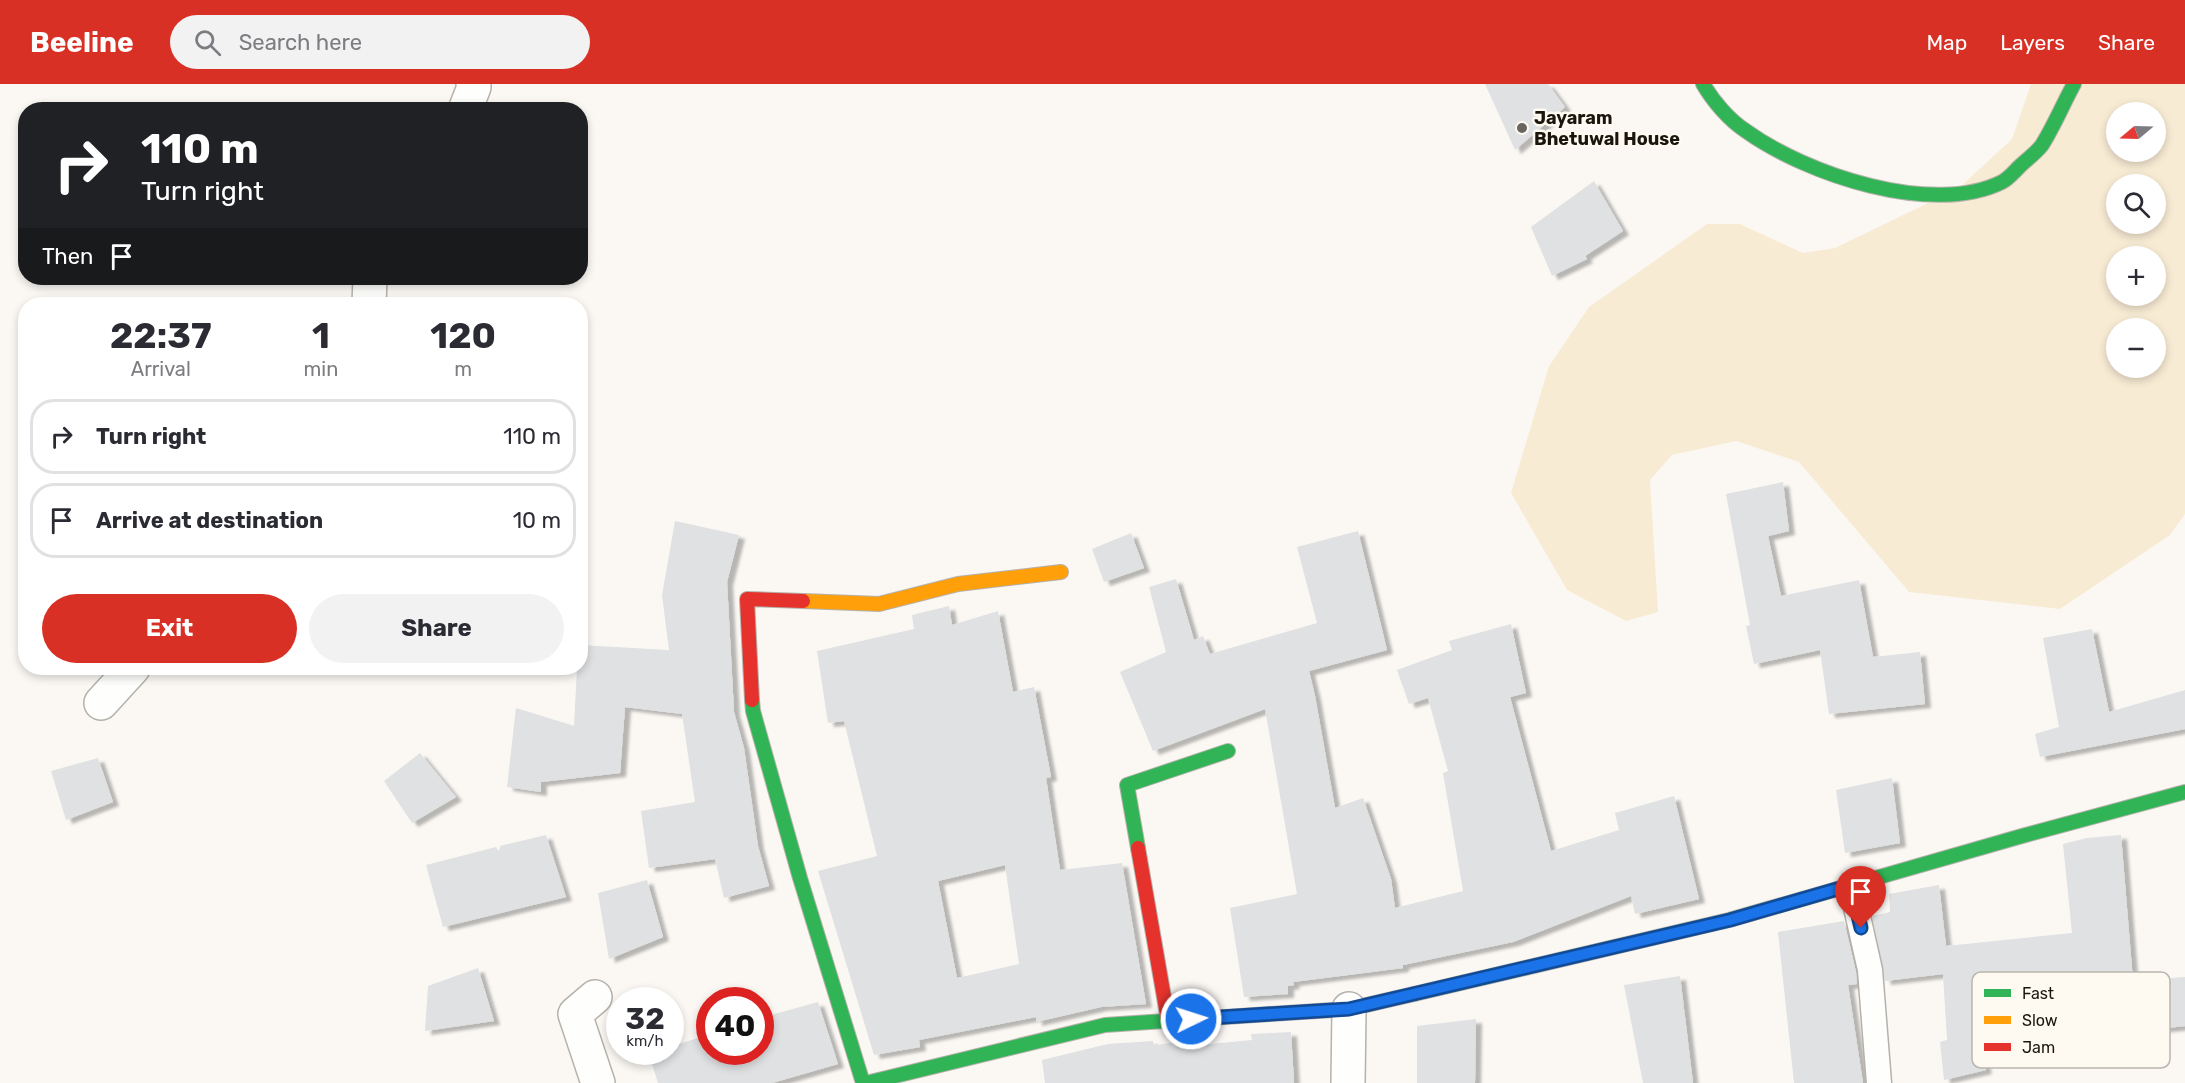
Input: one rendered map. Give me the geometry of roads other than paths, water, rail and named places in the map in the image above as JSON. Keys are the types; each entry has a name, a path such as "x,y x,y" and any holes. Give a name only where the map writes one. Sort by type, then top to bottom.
{"street":[{"path":"468,102 473,84"},
{"path":"1703,84 1711,97 1744,130 1787,158 1830,174 1877,187 1915,194 1963,194 2002,182 2041,146 2074,84"},
{"path":"1061,572 958,584 879,604 747,598 753,711 800,878 865,1083 1105,1025 1349,1009 1730,920 2185,792"},
{"path":"101,703 127,675"},
{"path":"1168,1020 1127,785 1228,751"},
{"path":"595,997 575,1014 598,1083"},
{"path":"1348,1083 1349,1009"}],"lane":[{"path":"1851,885 1870,970 1878,1083"}],"place":[{"name":"Jayaram Bhetuwal House","path":"1522,128"}]}
